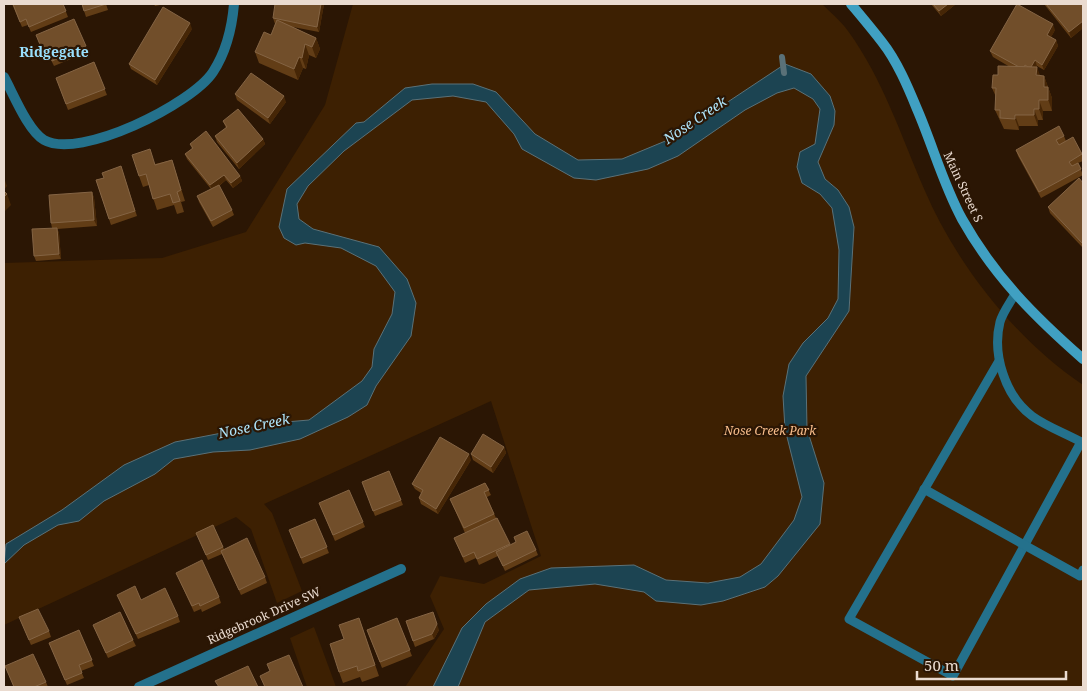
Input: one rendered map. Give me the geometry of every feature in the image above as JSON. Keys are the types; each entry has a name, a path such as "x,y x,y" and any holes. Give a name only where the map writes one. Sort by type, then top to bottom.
{"main road":[{"name":"Main Street S","path":"850,4 883,43 917,109 945,184 979,248 1040,322 1083,359"}],"street":[{"path":"4,77 34,130 44,140 58,145 86,142 150,119 170,109 194,93 213,73 225,49 234,4"},
{"name":"Ridgebrook Drive SW","path":"143,686 401,569"}],"lane":[{"path":"999,361 849,619 953,676 1082,443 1032,416 1016,401 999,361 998,343 1000,321 1015,294"},
{"path":"924,489 1080,576 1083,570"}],"green space":[{"name":"Nose Creek Park","path":"353,4 822,4 845,27 860,49 891,108 938,218 953,246 971,273 1012,324 1059,367 1083,385 1083,687 405,687 444,629 430,596 440,576 484,584 541,556 491,401 264,504 272,513 302,591 277,603 251,529 236,517 4,625 4,263 162,258 246,232 325,105"},
{"path":"314,627 336,687 307,687 290,638"}],"water":[{"path":"785,64 811,74 830,96 835,111 834,125 818,162 825,179 838,190 849,207 854,227 849,311 806,376 807,429 824,483 820,524 778,576 765,587 723,601 701,605 656,601 644,592 595,584 529,590 485,622 458,687 433,687 462,628 486,604 520,579 551,568 634,565 666,580 708,583 740,577 761,564 794,520 802,497 785,429 783,396 789,364 803,343 828,318 838,299 839,250 832,208 820,194 802,183 797,167 800,152 815,144 820,109 813,99 794,88 777,93 745,110 678,156 648,169 596,180 574,178 522,149 514,134 486,102 453,96 412,100 344,151 308,186 297,204 299,219 313,229 379,247 407,279 416,303 411,336 376,386 367,405 348,417 300,439 250,450 213,452 174,459 155,474 104,501 79,521 58,525 24,545 4,564 6,544 62,510 124,465 175,442 274,423 309,420 362,381 372,367 374,349 392,314 395,292 376,266 341,248 305,243 296,245 284,238 279,227 287,189 356,123 364,122 405,88 432,84 473,84 496,92 535,134 578,160 622,159 675,137"}],"building":[{"path":"13,4 63,4 66,11 29,27 26,19 20,22"},
{"path":"82,4 106,4 84,11"},
{"path":"275,4 321,4 317,27 273,18"},
{"path":"933,4 948,4 939,11"},
{"path":"1017,4 1053,24 1047,35 1056,40 1042,65 1035,60 1031,67 1025,65 1024,67 1019,67 990,51"},
{"path":"1046,4 1083,4 1083,21 1069,32"},
{"path":"163,7 190,23 155,80 129,64"},
{"path":"74,19 86,46 52,61 48,52 44,54 36,35"},
{"path":"277,20 316,38 312,47 305,44 302,58 299,57 294,69 255,52 264,32 271,35"},
{"path":"94,62 105,89 66,104 56,78"},
{"path":"998,66 1037,67 1036,75 1044,76 1044,87 1048,87 1048,100 1039,100 1039,109 1034,109 1034,115 1015,115 1015,119 1000,118 1000,110 995,110 996,88 992,88 993,75 998,75"},
{"path":"251,73 284,96 268,118 235,94"},
{"path":"238,109 263,139 237,163 215,136 227,127 223,121"},
{"path":"1059,126 1064,136 1056,140 1059,145 1073,137 1082,154 1069,162 1072,166 1078,163 1081,169 1039,192 1016,150"},
{"path":"206,131 240,176 231,183 224,175 210,185 185,154 193,148 190,144"},
{"path":"150,149 155,165 172,160 181,190 177,192 180,201 173,203 170,194 153,199 146,174 139,176 132,155"},
{"path":"121,166 135,211 109,219 96,180 104,178 102,173"},
{"path":"1079,178 1083,183 1083,244 1048,207"},
{"path":"219,185 232,210 211,221 197,196"},
{"path":"92,192 94,220 51,223 49,195"},
{"path":"57,228 59,254 34,256 32,229"},
{"path":"483,434 504,447 491,467 471,454"},
{"path":"440,437 469,454 436,509 419,498 423,490 412,484"},
{"path":"389,471 401,500 373,511 362,482"},
{"path":"485,483 489,490 484,492 494,514 464,528 450,499"},
{"path":"349,490 363,522 333,535 319,503"},
{"path":"497,518 510,544 477,559 474,552 463,557 454,538"},
{"path":"315,519 327,547 301,558 289,530"},
{"path":"213,525 223,547 206,555 196,533"},
{"path":"527,531 536,550 503,566 496,552 516,542 514,537"},
{"path":"247,538 265,577 239,590 221,551"},
{"path":"202,560 219,597 200,606 199,603 192,606 176,573"},
{"path":"135,586 141,600 165,588 178,616 136,634 117,595"},
{"path":"38,609 49,631 29,640 19,617"},
{"path":"120,612 133,640 106,653 93,625"},
{"path":"433,612 437,624 432,634 413,641 406,621"},
{"path":"359,618 375,665 358,671 357,666 339,672 330,644 344,639 339,625"},
{"path":"397,618 410,650 380,662 367,630"},
{"path":"79,630 92,660 79,665 82,673 65,680 49,643"},
{"path":"33,654 46,682 34,687 14,687 5,666"},
{"path":"289,655 303,687 265,687 260,676 270,671 267,664"},
{"path":"248,666 258,687 219,687 215,681"}],"waterway":[{"path":"782,57 784,73"}],"district":[{"name":"Ridgegate","path":"54,52"}],"water label":[{"name":"Nose Creek","path":"695,120"},
{"name":"Nose Creek","path":"254,426"}]}
